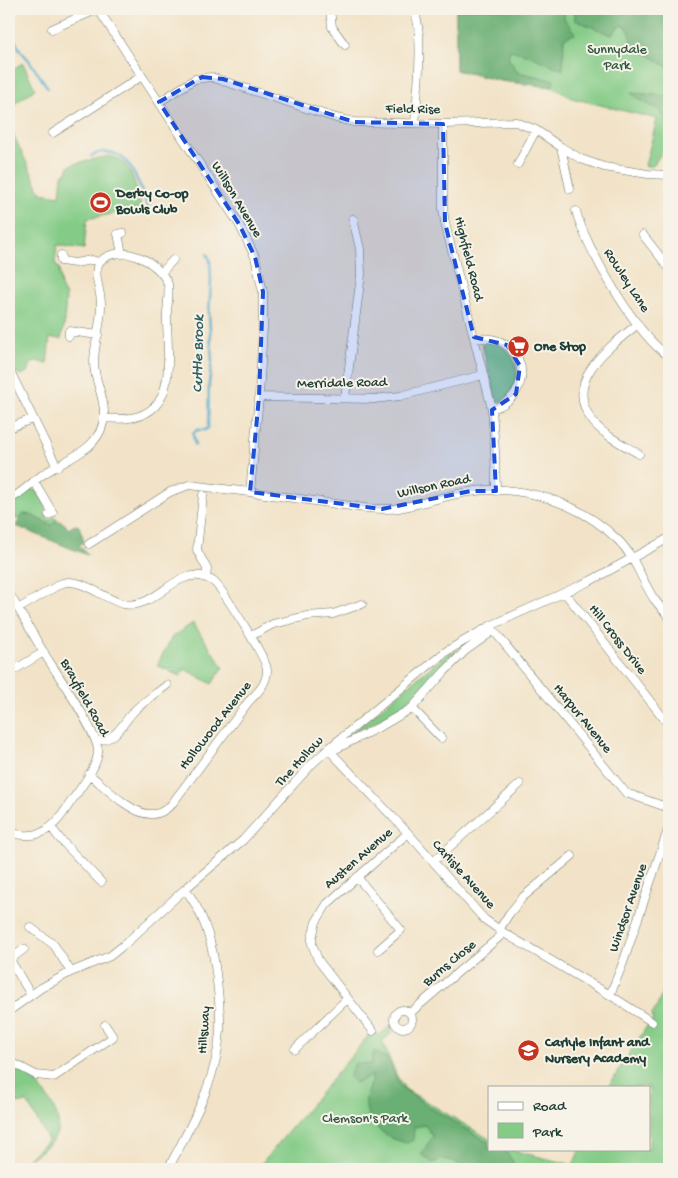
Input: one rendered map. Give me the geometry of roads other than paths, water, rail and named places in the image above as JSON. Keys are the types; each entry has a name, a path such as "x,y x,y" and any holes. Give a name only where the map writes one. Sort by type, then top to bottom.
{"street":[{"path":"52,28 98,9"},
{"name":"Willson Avenue","path":"98,9 239,224 255,257 263,292 263,327 259,397 250,492"},
{"path":"330,9 329,29 345,45"},
{"path":"413,9 417,16 420,31 415,123"},
{"path":"54,133 142,76"},
{"name":"Field Rise","path":"159,102 196,79 211,76 336,118 354,122 443,124 516,122 536,130 581,158 604,167 648,174 669,175"},
{"name":"Highfield Road","path":"443,124 443,209 445,223 492,409 496,451 496,491"},
{"path":"518,164 536,130"},
{"path":"561,147 570,189"},
{"name":"Rowley Lane","path":"576,211 580,225 596,259 638,324 662,352 669,356"},
{"path":"345,398 361,275 360,249 352,219"},
{"path":"122,254 118,234 123,233"},
{"path":"643,235 669,268"},
{"path":"9,500 56,466 83,451 92,444 101,430 104,418 104,405 94,366 102,303 96,269 99,262 107,256 131,254 139,257 161,273 166,280 168,288 167,371 163,396 154,408 139,416 125,420 104,418"},
{"path":"61,255 60,261 75,263 92,260 99,262"},
{"path":"161,273 174,260"},
{"path":"638,324 610,347 589,371 582,385 581,393 584,409 594,424 639,454"},
{"path":"68,336 69,331 98,335"},
{"path":"475,339 490,338 506,345 514,352 520,366 521,380 516,394 505,404 492,409"},
{"path":"12,375 56,466"},
{"name":"Merridale Road","path":"259,397 374,399 400,396 483,375"},
{"path":"9,428 32,419"},
{"path":"34,481 53,513 49,515"},
{"name":"Willson Road","path":"89,544 164,496 184,487 195,485 382,509 405,507 471,491 523,492 537,495 575,510 609,532 620,543 654,599 669,617"},
{"path":"18,609 60,584 68,582 76,583 115,601 133,605 146,601 185,578 195,576 206,578 207,569 197,550 203,495"},
{"name":"The Hollow","path":"9,1011 31,995 71,972 110,956 125,944 185,889 243,840 311,765 434,660 492,628 565,593 669,538"},
{"name":"Hollowood Avenue","path":"89,774 143,814 157,814 171,805 249,701 264,684 267,671 266,662 218,586 206,578"},
{"name":"Brayfield Road","path":"9,593 87,723 98,747 98,755 89,774 52,827"},
{"name":"Hill Cross Drive","path":"565,593 669,725"},
{"path":"251,636 273,624 307,616 333,614 362,604"},
{"path":"329,750 383,725 412,708 465,651 492,628"},
{"name":"Harpur Avenue","path":"492,628 626,793 669,808"},
{"path":"9,673 44,652"},
{"path":"96,741 111,738 137,708 167,685"},
{"path":"412,708 441,738"},
{"name":"Carlisle Avenue","path":"329,750 434,861 484,919 652,1022"},
{"path":"434,861 520,784"},
{"path":"9,832 32,836 41,834 52,827 60,839 101,882"},
{"name":"Windsor Avenue","path":"610,996 669,827"},
{"name":"Austen Avenue","path":"373,1031 318,960 312,944 312,938 316,922 327,904 408,833"},
{"name":"Burns Close","path":"410,1013 501,931 523,897 572,856"},
{"path":"357,877 401,930 378,950"},
{"name":"Hillsway","path":"168,1169 204,1098 211,1079 220,1032 219,989 212,947 202,916 185,889"},
{"path":"30,927 54,945 71,972"},
{"path":"24,949 10,958 31,995"},
{"path":"294,1049 347,999"},
{"path":"9,1061 36,1075 54,1077 114,1037 106,1025"}],"waterway":[{"name":"Cuttle Brook","path":"9,23 14,31 15,40 20,50 48,88"},
{"name":"Cuttle Brook","path":"91,156 104,152 116,154 124,159 135,175 151,213"},
{"name":"Cuttle Brook","path":"195,445 193,433 197,430 208,428 209,383 212,361 209,313 211,281 210,260 207,254"}],"place":[{"name":"Derby Co-op Bowls Club","path":"100,202"},
{"name":"One Stop","path":"518,347"},
{"name":"Carlyle Infant and Nursery Academy","path":"529,1051"}],"park label":[{"name":"Sunnydale Park","path":"617,58"},
{"name":"Clemson's Park","path":"365,1119"}]}
